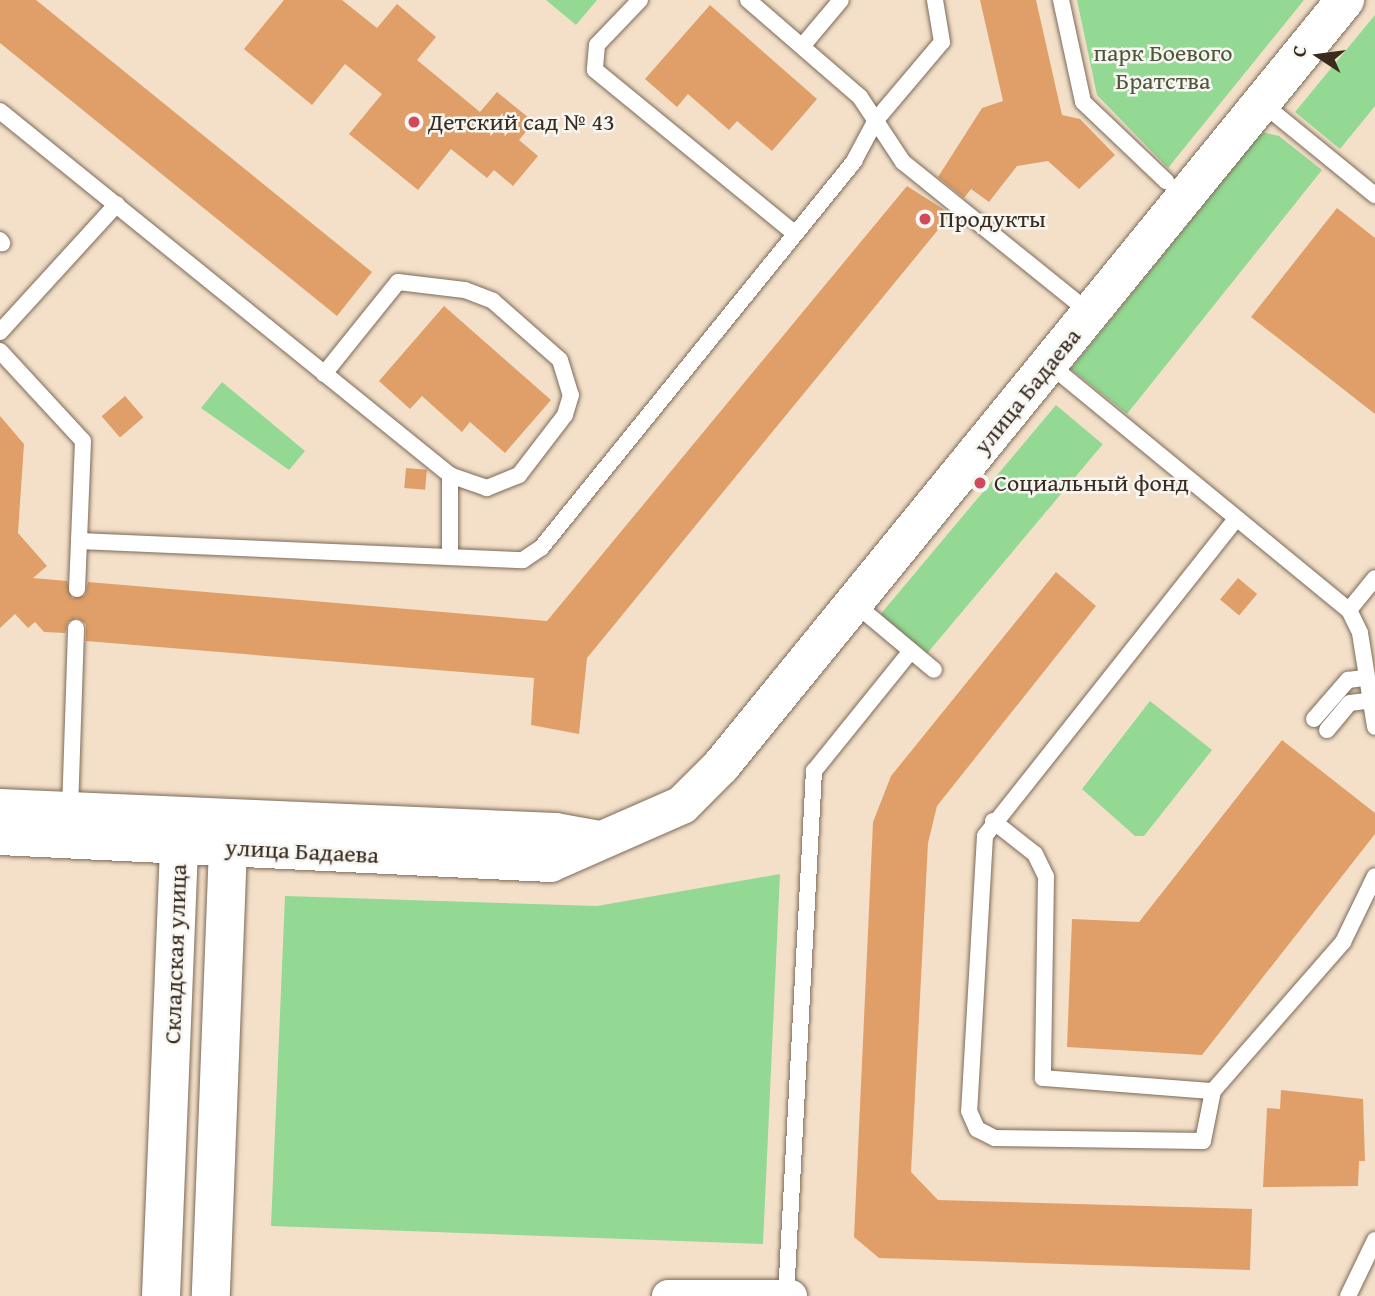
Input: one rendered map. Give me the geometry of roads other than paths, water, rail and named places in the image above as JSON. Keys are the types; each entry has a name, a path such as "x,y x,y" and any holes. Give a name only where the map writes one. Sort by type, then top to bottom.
{"street":[{"name":"улица Бадаева","path":"228,847 550,863 599,840 639,828 682,805 854,603 1345,0"},
{"name":"улица Бадаева","path":"0,808 70,811 188,831"},
{"name":"улица Бадаева","path":"0,836 188,831 599,840"},
{"path":"188,831 228,847"},
{"name":"Складская улица","path":"161,1296 188,831"},
{"name":"Складская улица","path":"211,1296 228,847"},
{"path":"668,1296 789,1296"}],"lane":[{"path":"639,0 597,45 595,70 794,233"},
{"path":"748,0 804,44 876,120 903,162 1090,313"},
{"path":"804,44 841,0"},
{"path":"79,541 523,560 541,548 854,161 876,120 942,42 935,0"},
{"path":"1061,0 1083,102 1166,181"},
{"path":"1262,103 1375,195"},
{"path":"0,111 117,204 324,374 450,475 487,488 519,475 565,415 571,395 560,360 494,302 465,290 398,282 324,374"},
{"path":"0,332 117,204"},
{"path":"0,351 83,441 77,589"},
{"path":"1048,364 1349,610 1360,633 1367,701 1375,727"},
{"path":"450,475 450,557"},
{"path":"1236,519 993,821 981,853 970,1111 977,1129 995,1138 1191,1145 1203,1141 1210,1127 1213,1091 1343,942 1375,876"},
{"path":"1349,610 1375,578"},
{"path":"854,603 934,670"},
{"path":"70,811 76,628"},
{"path":"789,1296 814,771 911,651"},
{"path":"1364,678 1348,680 1321,724 1350,703 1367,701"},
{"path":"993,821 1035,854 1046,877 1043,1078 1213,1091"},
{"path":"1348,1296 1375,1240"}],"place":[{"name":"Детский сад № 43","path":"414,122"},
{"name":"Продукты","path":"925,219"},
{"name":"Социальный фонд","path":"980,483"}],"park label":[{"name":"парк Боевого Братства","path":"1163,67"}]}
